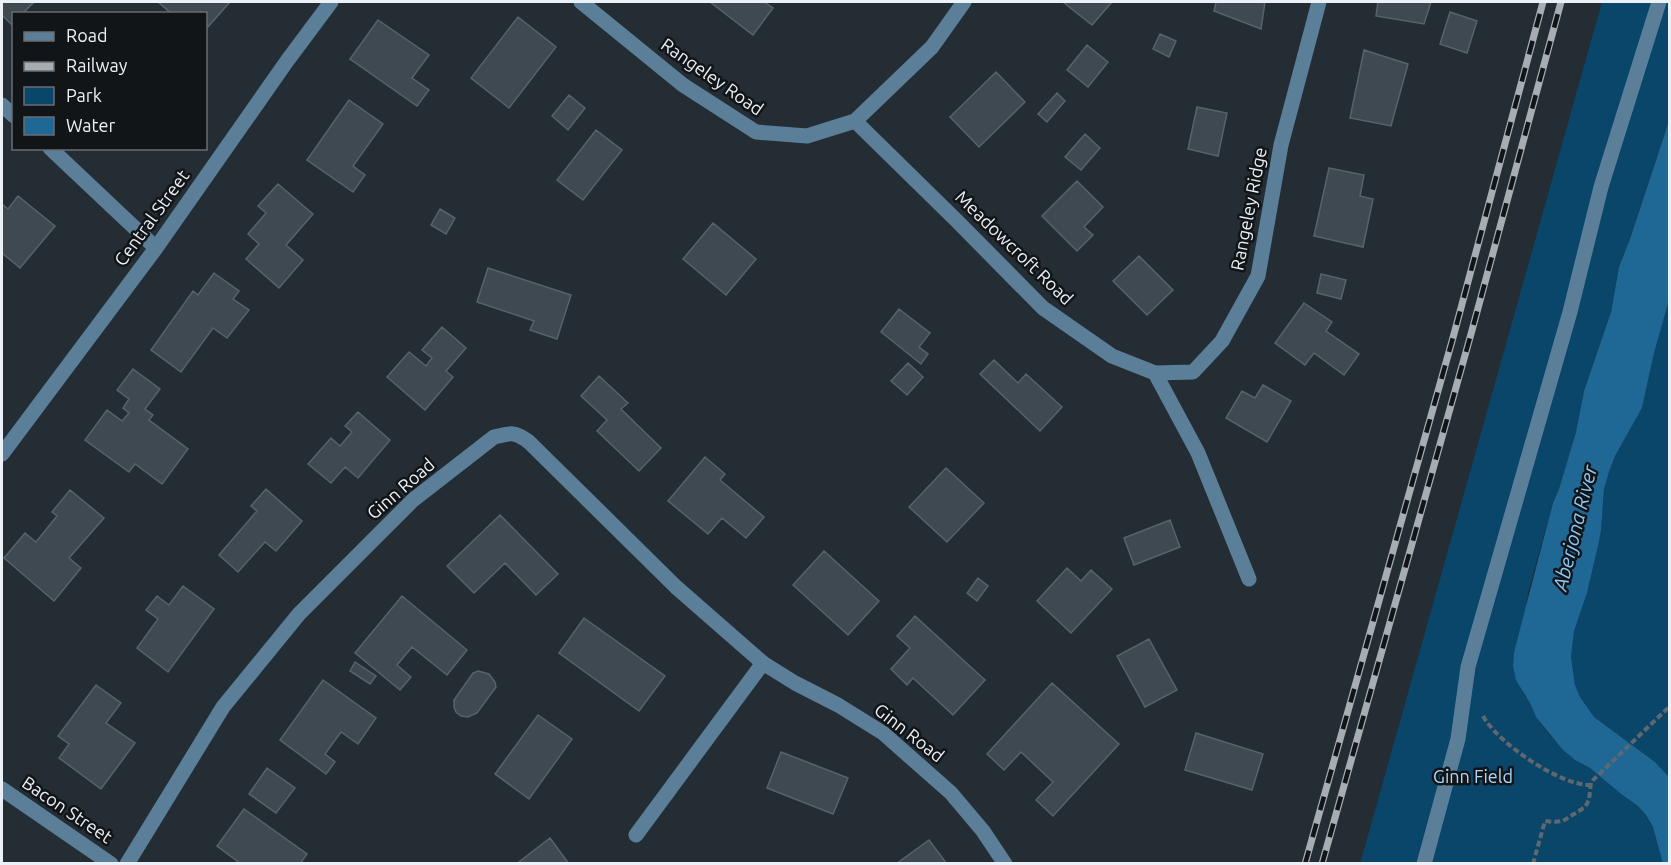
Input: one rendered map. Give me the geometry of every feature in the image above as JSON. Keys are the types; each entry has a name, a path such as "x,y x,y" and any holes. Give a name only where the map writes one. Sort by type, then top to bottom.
{"street":[{"name":"Central Street","path":"2,454 156,248 331,2"},
{"name":"Rangeley Road","path":"581,2 683,85 756,132 807,136 855,121 932,46 964,2"},
{"name":"Rangeley Ridge","path":"1155,374 1193,372 1222,341 1258,276 1281,145 1320,2"},
{"path":"1424,864 1458,739 1468,667 1570,312 1601,187 1659,2"},
{"name":"Meadowcroft Road","path":"855,121 1043,308 1112,356 1155,374"},
{"path":"52,150 156,248"},
{"path":"1155,374 1198,453 1250,579"},
{"name":"Ginn Road","path":"126,864 223,707 299,614 413,500 494,437 507,433 518,434 529,442 676,587 763,663 883,733 951,793 983,831 1005,864"},
{"path":"636,835 763,663"},
{"name":"Bacon Street","path":"2,789 111,864"}],"path":[{"path":"1533,864 1545,820 1563,821 1581,810 1589,800 1590,785 1594,779 1670,706"},
{"path":"1481,712 1497,735 1517,751 1562,778 1590,785"}],"green space":[{"name":"Ginn Field","path":"1602,2 1669,2 1669,121 1619,267 1611,312 1584,391 1576,432 1528,593 1514,652 1513,666 1523,693 1536,717 1551,737 1575,760 1590,768 1646,815 1653,827 1663,863 1360,864"},
{"path":"1669,300 1669,777 1655,762 1594,717 1580,697 1575,685 1571,657 1574,631 1587,593 1601,531 1604,489 1615,456 1642,408"}],"water":[{"name":"Aberjona River","path":"1669,121 1669,300 1642,408 1615,456 1604,489 1601,531 1587,593 1574,631 1571,657 1575,685 1580,697 1594,717 1655,762 1669,777 1669,863 1663,864 1653,827 1646,815 1590,768 1575,760 1562,749 1536,717 1516,680 1513,666 1514,652 1553,503 1576,432 1584,391 1611,312 1619,267"}],"building":[{"path":"2,2 34,2 24,12 12,12 12,25 2,15"},
{"path":"158,2 230,2 207,28 207,12 170,12"},
{"path":"710,2 764,2 773,8 753,35"},
{"path":"1063,2 1112,2 1092,25"},
{"path":"1216,2 1265,2 1261,29 1214,11"},
{"path":"1378,2 1431,2 1424,24 1376,16"},
{"path":"1450,12 1477,21 1467,53 1440,44"},
{"path":"518,17 556,47 509,108 471,78"},
{"path":"378,20 429,55 412,78 429,90 417,106 350,59"},
{"path":"1160,34 1176,41 1169,57 1153,49"},
{"path":"1087,45 1108,62 1088,87 1067,70"},
{"path":"1364,50 1408,64 1391,126 1350,118"},
{"path":"996,72 1025,102 979,147 950,117"},
{"path":"1057,93 1065,101 1047,122 1038,114"},
{"path":"569,95 585,108 568,130 552,116"},
{"path":"349,100 383,124 353,166 365,175 353,192 307,160"},
{"path":"1197,107 1227,113 1218,156 1188,149"},
{"path":"596,130 622,150 583,200 557,180"},
{"path":"1085,134 1100,148 1081,170 1065,157"},
{"path":"1329,168 1364,175 1360,196 1373,199 1363,247 1314,236"},
{"path":"1077,181 1103,207 1084,227 1093,235 1077,251 1042,216"},
{"path":"278,184 313,214 286,245 303,260 279,288 246,259 259,244 248,234 266,213 258,206"},
{"path":"18,196 55,226 20,268 2,253 2,204 8,209"},
{"path":"440,209 455,218 446,234 431,225"},
{"path":"713,223 756,259 726,295 683,259"},
{"path":"1139,256 1173,290 1147,315 1113,281"},
{"path":"488,268 571,295 557,339 530,330 534,321 477,302"},
{"path":"214,273 239,291 233,299 249,310 227,338 213,328 181,372 151,350 193,291 198,295"},
{"path":"1321,274 1346,280 1341,299 1317,293"},
{"path":"1304,303 1332,322 1326,331 1359,354 1344,375 1314,353 1305,365 1275,343"},
{"path":"899,309 930,333 919,347 928,354 921,364 881,332"},
{"path":"442,327 466,348 446,371 453,377 425,410 387,377 409,352 426,366 432,358 422,350"},
{"path":"994,360 1018,383 1026,374 1062,407 1040,431 980,374"},
{"path":"908,363 923,377 907,395 891,381"},
{"path":"133,369 160,389 145,409 153,415 149,420 188,449 162,484 135,464 129,472 85,440 107,410 122,421 129,413 123,408 129,399 117,390"},
{"path":"599,376 628,403 621,409 661,448 639,471 597,431 607,420 581,396"},
{"path":"1263,385 1291,401 1267,442 1226,418 1242,391 1255,398"},
{"path":"358,412 390,440 358,478 345,467 331,483 308,464 331,438 340,446 352,432 345,426"},
{"path":"705,457 725,474 720,480 764,517 746,538 722,518 708,534 668,501"},
{"path":"946,468 984,503 947,542 909,507"},
{"path":"266,489 302,521 276,551 265,542 238,572 219,555 257,511 251,506"},
{"path":"70,490 104,518 69,558 81,568 54,601 4,558 25,533 36,542 57,516 52,512"},
{"path":"500,515 558,574 536,595 505,563 474,593 447,566"},
{"path":"1170,520 1180,547 1134,565 1124,538"},
{"path":"824,551 879,601 848,635 793,585"},
{"path":"1067,568 1081,581 1091,570 1112,589 1071,633 1037,601"},
{"path":"978,578 988,586 977,601 967,593"},
{"path":"183,586 214,609 168,672 137,648 158,619 146,610 157,596 169,605"},
{"path":"402,596 467,650 447,675 412,647 397,665 411,677 400,690 355,653"},
{"path":"915,616 985,680 953,715 913,678 907,685 891,669 910,648 897,636"},
{"path":"584,618 665,676 639,711 559,653"},
{"path":"1149,639 1177,690 1145,707 1117,656"},
{"path":"355,662 376,676 370,684 350,671"},
{"path":"478,671 489,674 496,687 477,713 468,717 461,716 456,712 454,700 473,673"},
{"path":"323,680 376,718 358,744 341,732 325,754 335,762 326,774 280,740"},
{"path":"1052,683 1119,744 1053,816 1036,800 1053,782 1021,752 1004,770 987,754"},
{"path":"96,685 121,703 106,723 135,743 101,789 59,758 69,744 58,736"},
{"path":"538,715 572,739 529,799 495,774"},
{"path":"1196,733 1263,754 1252,790 1185,770"},
{"path":"781,752 848,778 833,814 767,788"},
{"path":"267,768 295,788 276,813 249,794"},
{"path":"244,809 307,854 300,864 241,864 217,846"},
{"path":"550,838 569,864 520,864 519,862"},
{"path":"929,840 947,864 896,864"}],"railway":[{"path":"1305,864 1454,334 1543,2"},
{"path":"1322,864 1471,334 1561,2"}]}
